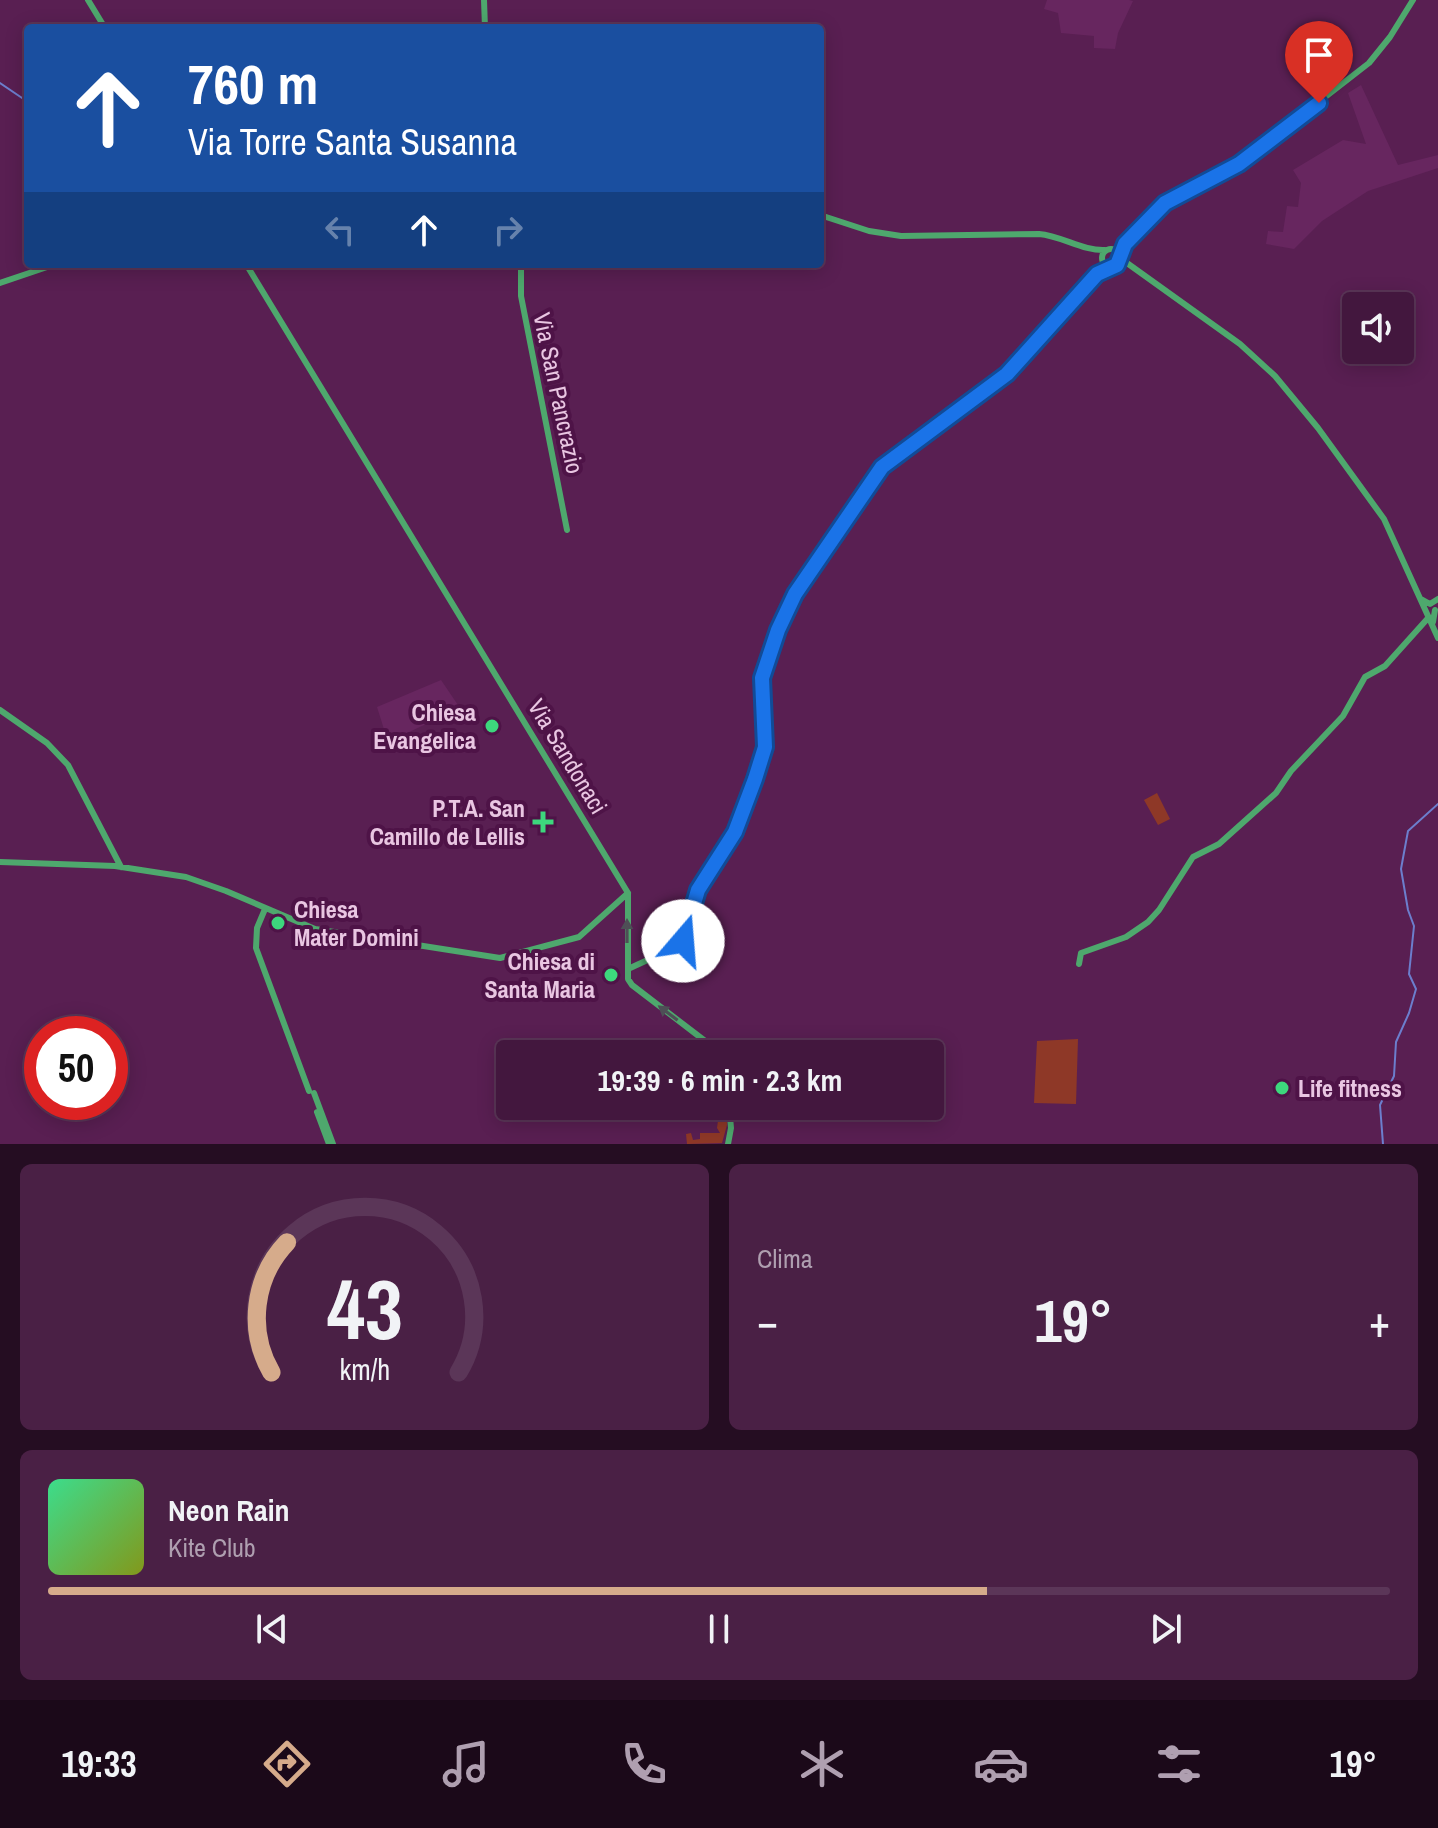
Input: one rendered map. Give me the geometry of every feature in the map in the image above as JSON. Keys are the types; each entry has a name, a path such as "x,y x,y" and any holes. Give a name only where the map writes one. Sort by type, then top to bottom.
{"main road":[{"path":"88,0 103,24"},
{"path":"484,0 485,24"},
{"path":"628,969 683,941 702,884 735,832 765,747 762,678 778,630 795,594 882,467 1007,374 1097,274 1117,261 1125,244 1165,203 1239,164 1354,76 1381,49 1413,0"},
{"path":"824,216 853,227 892,235 1039,234 1105,250 1125,244"},
{"path":"1087,248 1102,260 1117,261 1135,270 1240,344 1275,376 1376,506 1391,530 1437,636"},
{"path":"1114,249 1117,261"},
{"path":"1097,274 1105,250"},
{"path":"0,283 44,268"},
{"name":"Via Sandonaci","path":"248,268 628,893"},
{"name":"Via San Pancrazio","path":"521,268 521,296 567,530"},
{"path":"1421,599 1427,604 1436,604"},
{"path":"1421,599 1422,624"},
{"path":"1079,964 1081,953 1126,937 1148,922 1193,857 1219,844 1276,793 1291,771 1343,716 1365,677 1385,666 1436,604"},
{"path":"1436,604 1433,619 1437,636"},
{"path":"1422,624 1430,627 1437,636"},
{"path":"0,710 47,743 68,765 118,866"},
{"path":"101,866 112,854"},
{"path":"0,862 118,866 203,882 322,931 500,958 579,937 628,893"},
{"path":"628,893 628,979 704,1040"},
{"path":"265,909 255,942 331,1144"},
{"path":"728,1144 730,1120"}],"shaded area":[{"path":"1047,0 1133,1 1118,33 1115,49 1094,48 1094,36 1061,33 1058,13 1044,9"},
{"path":"1361,85 1398,165 1438,155 1438,168 1368,191 1322,221 1294,249 1266,244 1268,231 1283,232 1287,206 1298,207 1301,183 1293,170 1343,140 1366,144 1348,93"},
{"path":"441,680 460,708 388,742 377,707"},
{"path":"1157,793 1170,819 1158,825 1144,800"},
{"path":"1078,1039 1076,1104 1034,1103 1037,1041"},
{"path":"718,1120 727,1120 722,1143 687,1144 686,1134 691,1133 693,1140 700,1139 700,1133 720,1133"}],"waterway":[{"path":"0,83 24,99"},
{"path":"1383,1144 1380,1105 1394,1076 1396,1042 1416,989 1409,974 1414,926 1401,869 1408,831 1438,804"}],"place":[{"name":"Chiesa Evangelica","path":"492,726"},
{"name":"P.T.A. San Camillo de Lellis","path":"543,822"},
{"name":"Chiesa Mater Domini","path":"278,923"},
{"name":"Chiesa di Santa Maria","path":"611,975"},
{"name":"Life fitness","path":"1282,1088"}],"route":[{"path":"683,941 698,890 735,832 765,747 762,678 780,626 795,594 882,467 1007,374 1097,274 1117,265 1125,244 1165,203 1239,164 1319,103"}]}
